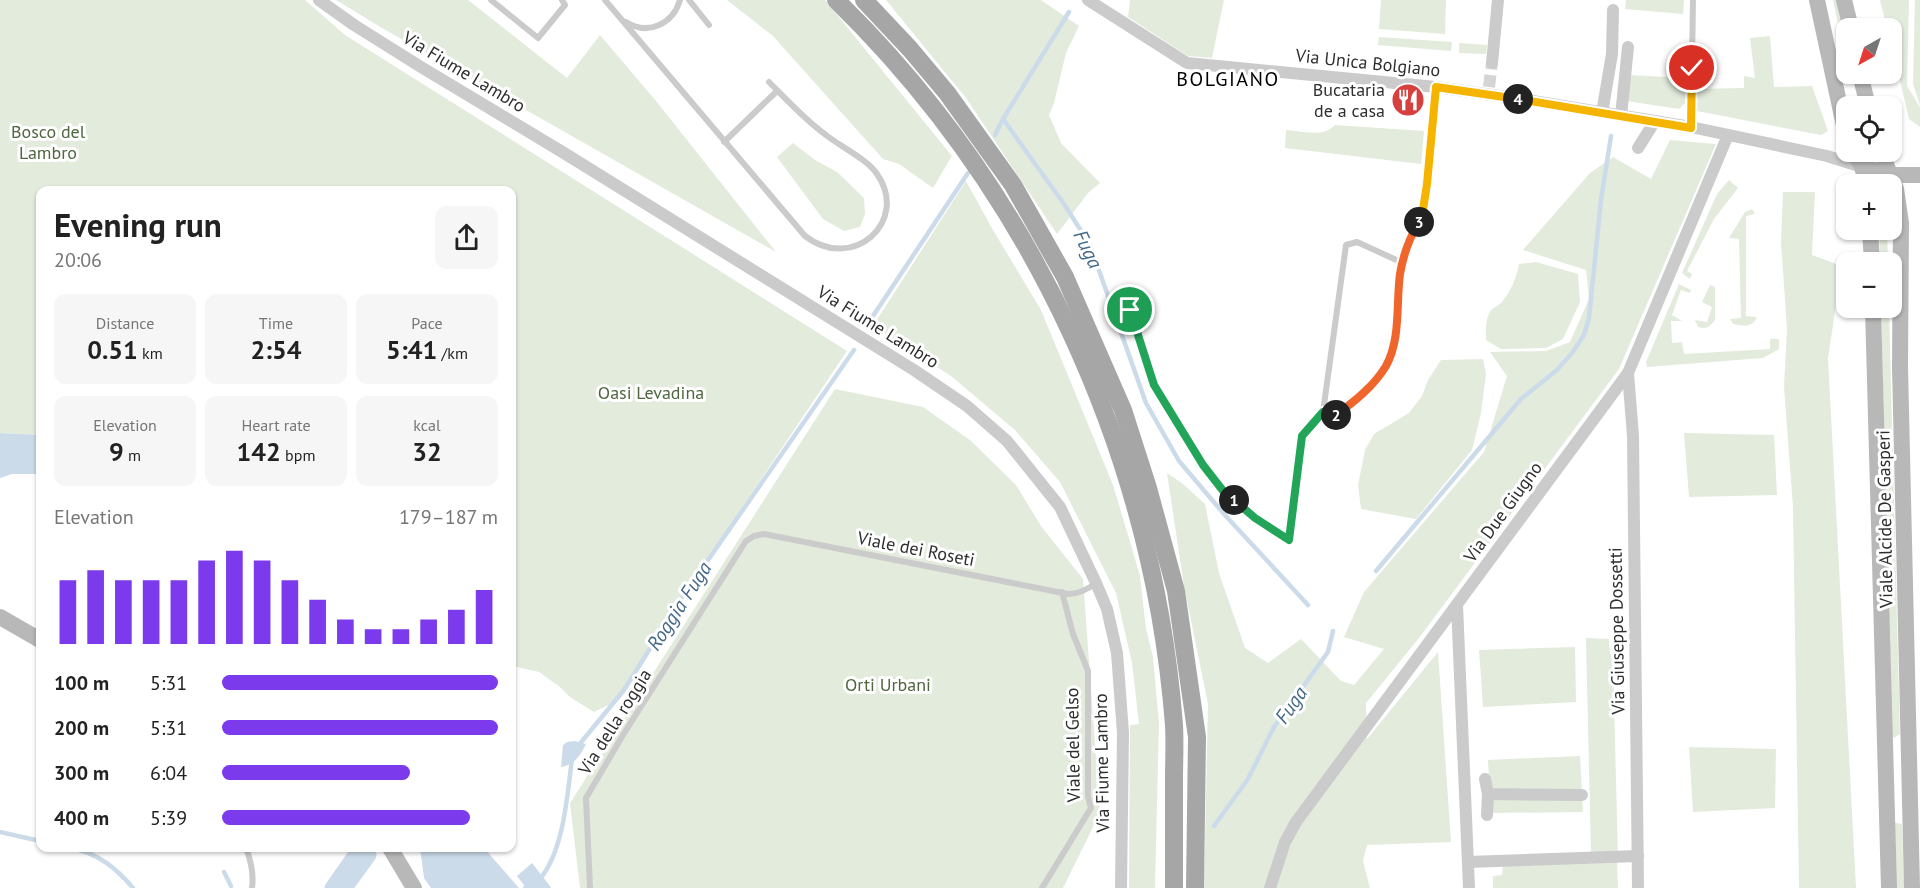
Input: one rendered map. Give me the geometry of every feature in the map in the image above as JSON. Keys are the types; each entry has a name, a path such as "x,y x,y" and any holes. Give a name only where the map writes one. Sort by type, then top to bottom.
{"main road":[{"path":"836,0 901,68 940,115 1002,203 1056,299 1099,398 1128,485 1157,597 1174,726 1173,888"},
{"path":"864,0 947,93 1013,185 1065,277 1124,410 1176,591 1197,737 1195,888"}],"street":[{"name":"Via Fiume Lambro","path":"319,0 413,62 914,370 967,406 1007,441 1060,507 1107,609 1117,654 1123,734 1121,888"},
{"name":"Via Unica Bolgiano","path":"1088,0 1187,63 1488,91 1728,135 1827,156 1862,167"},
{"path":"1492,63 1498,0"},
{"path":"1817,0 1838,96"},
{"path":"1845,0 1849,18"},
{"path":"1602,113 1612,54 1612,10"},
{"path":"1620,116 1628,47"},
{"path":"1638,148 1655,122"},
{"name":"Via Due Giugno","path":"1270,888 1285,842 1296,822 1628,374 1728,135"},
{"path":"1859,162 1864,174"},
{"path":"1862,167 1888,174"},
{"path":"1902,175 1920,175"},
{"name":"Viale Alcide De Gasperi","path":"1901,240 1900,367 1916,798 1912,888"},
{"name":"Viale Alcide De Gasperi","path":"1873,318 1888,888"},
{"name":"Via Giuseppe Dossetti","path":"1628,374 1633,436 1638,888"},
{"path":"1457,605 1469,888"},
{"path":"0,617 36,638"},
{"path":"1885,758 1915,758"},
{"path":"1485,779 1488,794 1487,815"},
{"path":"1488,794 1582,795"},
{"path":"1887,801 1916,798"},
{"path":"386,852 403,868"},
{"path":"393,852 414,888"},
{"path":"1468,862 1638,856"}],"lane":[{"path":"490,0 538,38 565,5 562,0"},
{"path":"605,0 805,236 826,248 844,249 861,244 874,234 882,223 886,210 885,188 877,173 824,134 769,82"},
{"path":"611,0 619,17 639,28 662,25 671,18 680,0"},
{"path":"689,0 710,25"},
{"path":"1691,128 1693,0"},
{"path":"1323,412 1335,416 1364,394 1386,365 1394,342 1400,272 1410,236 1422,216 1436,87"},
{"path":"724,141 777,91"},
{"path":"1130,310 1154,385 1203,465 1224,492 1255,518 1289,540 1302,436 1323,412 1346,245 1357,242 1403,262"},
{"name":"Viale dei Roseti","path":"764,534 1074,594 1088,590 1096,583"},
{"name":"Via della roggia","path":"590,888 586,798 623,735 746,541 764,534"},
{"name":"Viale del Gelso","path":"1042,888 1091,808 1088,797 1088,671 1073,634 1062,592"},
{"path":"248,852 253,878 252,888"}],"green space":[{"name":"Oasi Levadina","path":"0,0 305,0 345,35 847,351 670,615 619,700 594,712 570,697 539,672 516,667 516,186 36,186 36,435 0,433"},
{"path":"336,0 468,0 567,78 600,35 656,101 776,252 382,28"},
{"path":"727,0 825,0 952,156 933,188 899,164 883,159 773,36"},
{"path":"886,0 1041,0 1079,26 1066,53 1049,115 1061,143 1100,183 1088,193 1057,234 966,98"},
{"path":"1130,0 1224,0 1212,58 1188,56 1128,17"},
{"path":"1381,0 1446,0 1445,34 1379,29"},
{"path":"1626,0 1684,0 1683,14 1625,9"},
{"path":"1833,0 1841,0 1844,18 1837,18"},
{"path":"1880,0 1909,0 1907,86 1920,107 1920,127 1909,119 1901,84 1902,18 1884,18"},
{"path":"1915,0 1920,0 1920,105 1913,84"},
{"path":"1770,36 1774,87 1812,86 1828,131 1821,135 1697,111 1697,89 1744,88 1744,76 1755,78 1750,38"},
{"path":"1379,37 1452,42 1451,51 1378,45"},
{"path":"1459,43 1487,45 1486,54 1459,53"},
{"path":"1671,60 1685,61 1685,103 1679,109 1627,101 1628,75 1669,77"},
{"path":"1335,125 1424,131 1421,164 1285,148 1286,130 1319,133"},
{"path":"1670,140 1716,144 1619,369 1419,638 1366,703 1367,739 1438,652 1451,842 1367,845 1363,861 1370,888 1204,888 1208,704 1184,586 1167,473 1205,504 1219,573 1245,648 1268,663 1301,639 1341,681 1354,685 1384,649 1344,637 1364,592 1484,452 1507,376 1490,352 1546,351 1570,342 1589,299 1586,270 1523,250 1590,173 1613,157 1651,179"},
{"path":"793,143 815,160 837,172 864,198 865,214 860,227 844,231 823,219 777,157"},
{"path":"1729,180 1738,188 1714,219 1687,271 1692,274 1690,279 1682,273 1717,194"},
{"path":"966,181 1041,310 1113,485 1140,576 1146,629 1153,657 1159,723 1155,888 1129,888 1130,725 1139,724 1132,663 1116,593 1060,482 1015,430 951,376 873,326"},
{"path":"1783,192 1815,192 1812,255 1836,264 1836,305 1828,358 1856,888 1799,888 1793,507 1784,387 1787,329 1781,242"},
{"path":"1752,209 1755,214 1746,216 1746,316 1757,317 1750,325 1740,325 1733,324 1730,319 1741,318 1739,239 1729,238 1745,212"},
{"path":"1879,240 1887,240 1888,252 1880,252"},
{"path":"1536,262 1578,274 1580,302 1563,339 1546,348 1501,349 1486,340 1488,315 1507,295 1519,264"},
{"path":"1679,284 1691,290 1690,293 1681,290 1672,315 1682,321 1671,321 1672,343 1682,342 1684,354 1770,349 1770,339 1779,339 1779,349 1763,358 1647,367 1646,362"},
{"path":"1710,285 1715,287 1715,320 1708,327 1701,328 1695,320 1707,322 1712,307 1702,302"},
{"path":"1881,318 1889,318 1900,734 1894,738 1892,736"},
{"path":"1483,359 1486,374 1481,413 1472,450 1416,519 1361,509 1358,485 1365,450 1374,434 1409,413 1422,396 1428,380 1441,360"},
{"name":"Orti Urbani","path":"835,389 923,407 970,440 1016,485 1041,526 1083,579 1100,813 1063,888 580,888 570,803"},
{"path":"1684,433 1774,435 1777,495 1689,497"},
{"path":"1586,638 1609,639 1610,654 1622,655 1613,667 1618,855 1591,855"},
{"path":"1575,647 1576,702 1483,707 1479,650"},
{"path":"1689,747 1776,749 1775,808 1693,812"},
{"path":"1580,756 1583,812 1491,813 1488,760"},
{"path":"1892,822 1902,824 1904,888 1894,888"},
{"path":"1617,859 1618,888 1493,888 1493,876 1502,875 1503,864"}],"water":[{"path":"0,433 36,435 36,474 12,474 0,478"},
{"path":"575,741 586,744 576,759 561,767 563,745"},
{"path":"421,852 488,852 519,888 431,888 424,878"},
{"path":"532,863 551,888 523,888 524,885 517,876"}],"waterway":[{"name":"Fuga","path":"1069,12 1003,119 1064,204 1090,245 1146,403 1179,461 1224,514 1308,605"},
{"path":"995,135 1003,119"},
{"path":"1376,571 1521,399 1557,370 1584,335 1589,318 1601,200 1611,136"},
{"path":"867,325 968,173"},
{"name":"Roggia Fuga","path":"578,746 624,690 681,599 854,350"},
{"name":"Fuga","path":"1214,826 1248,779 1274,727 1328,652 1333,631"},
{"name":"Roggia Fuga","path":"540,879 548,867 559,838 572,759"},
{"path":"0,832 36,840"},
{"path":"86,852 106,862 133,888"},
{"path":"332,888 357,852"},
{"path":"345,888 369,855"},
{"path":"224,872 231,886"}],"tunnel":[{"path":"1489,87 1492,63"}],"place":[{"name":"Bucataria de a casa","path":"1408,100"}],"district":[{"name":"BOLGIANO","path":"1228,79"}],"route":[{"path":"1130,310 1154,385 1203,465 1224,492 1255,518 1289,540 1302,436 1323,412 1335,416 1364,394 1386,365 1394,342 1400,272 1410,236 1422,216 1436,87 1691,128 1692,68"}],"park label":[{"name":"Bosco del Lambro","path":"48,142"}]}
